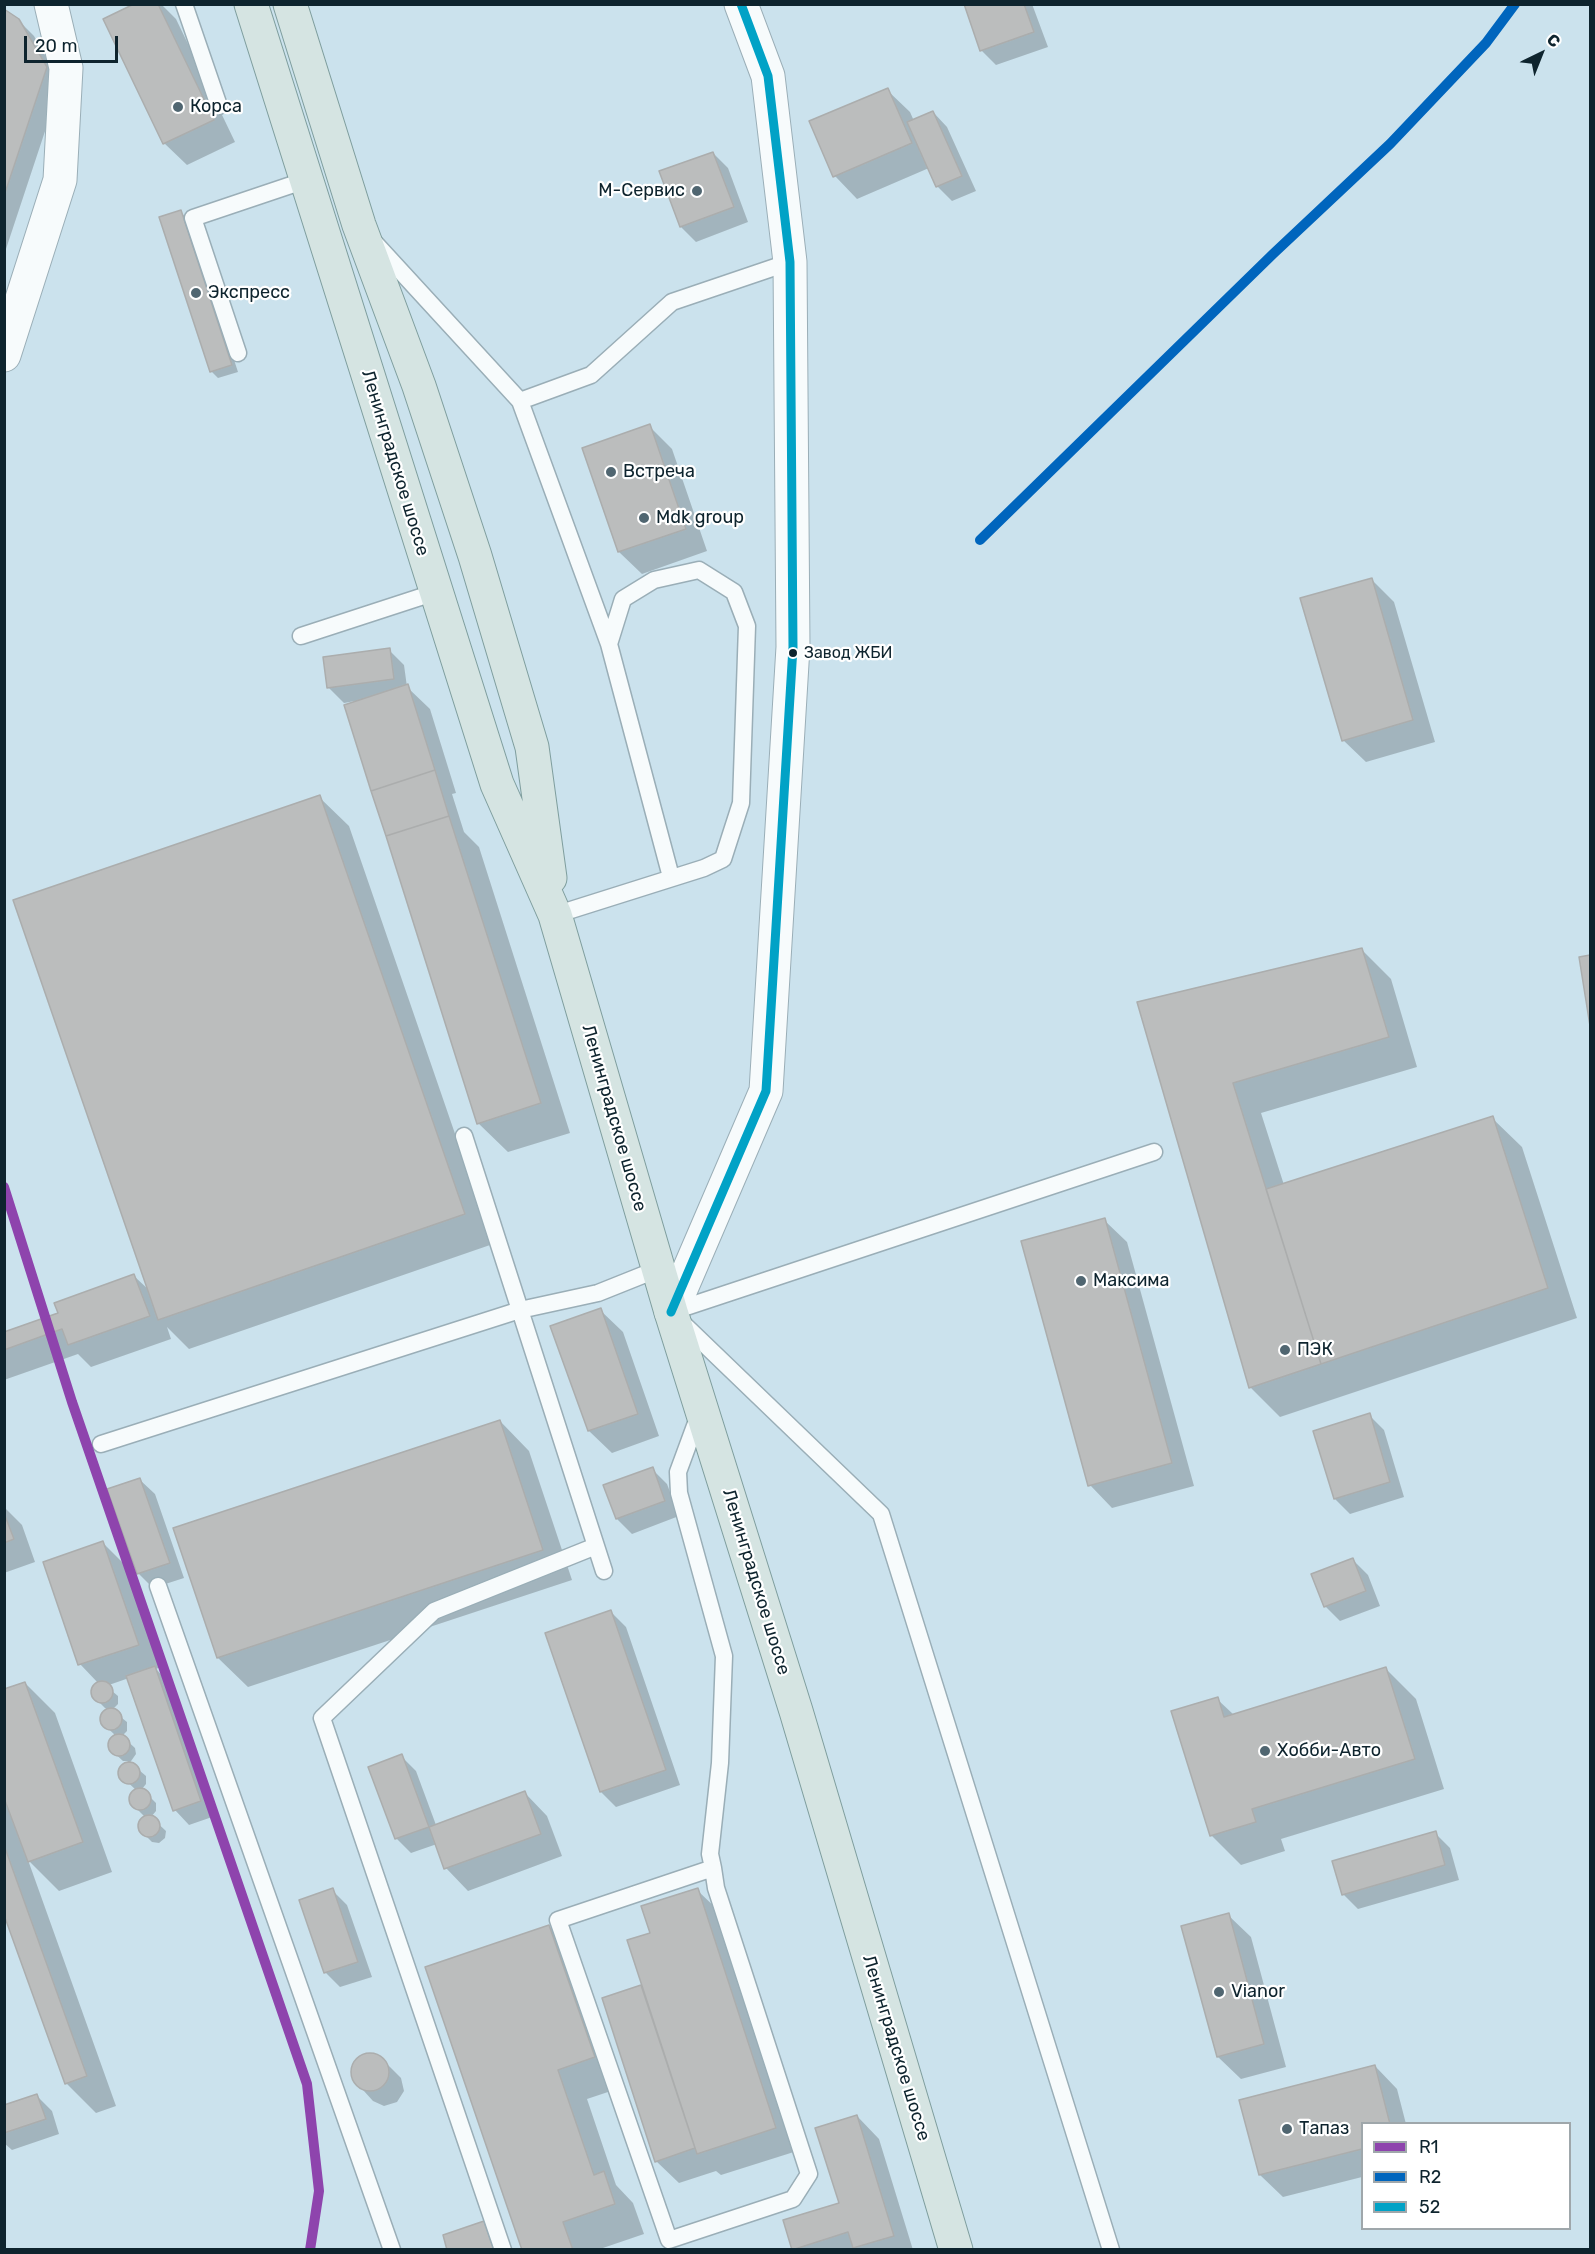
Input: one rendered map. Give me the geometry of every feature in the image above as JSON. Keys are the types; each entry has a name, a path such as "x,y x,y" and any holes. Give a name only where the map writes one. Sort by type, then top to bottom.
{"main road":[{"name":"Ленинградское шоссе","path":"251,4 496,784 555,915 658,1269 796,1711 956,2250"},
{"name":"Ленинградское шоссе","path":"290,4 359,225 422,398 475,556 532,747 555,915"}],"street":[{"path":"4,355 60,180 66,68 51,4"},
{"path":"671,1312 766,1091 793,647 790,262 768,76 741,4"}],"lane":[{"path":"184,4 219,106"},
{"path":"238,353 193,218 306,180"},
{"path":"359,225 520,401 609,644 670,877"},
{"path":"520,401 591,375 672,302 790,262"},
{"path":"555,915 704,868 723,859 741,803 747,626 734,592 699,570 654,580 623,599 609,644"},
{"path":"301,636 436,592"},
{"path":"464,1136 604,1571"},
{"path":"1111,2250 881,1514 671,1312 1154,1152"},
{"path":"101,1444 520,1310 598,1293 658,1269"},
{"path":"702,1409 678,1472 679,1493 724,1656 720,1763 710,1854 713,1868 716,1888 809,2174 793,2199 669,2240 558,1920 713,1868"},
{"path":"503,2250 322,1718 434,1611 596,1546"},
{"path":"158,1586 392,2250"}],"building":[{"path":"134,4 158,4 214,120 163,144 103,19"},
{"path":"964,4 1024,4 1034,32 980,51"},
{"path":"4,9 19,19 47,67 4,196"},
{"path":"888,88 912,143 833,177 809,121"},
{"path":"933,111 962,176 936,187 907,122"},
{"path":"713,152 734,207 680,227 659,171"},
{"name":"Экспресс","path":"181,210 232,365 210,372 159,217"},
{"path":"650,424 686,529 618,552 582,448"},
{"path":"1372,578 1413,720 1342,741 1300,598"},
{"path":"390,648 394,679 327,688 323,657"},
{"path":"408,684 435,770 371,791 344,705"},
{"path":"435,770 449,816 386,836 371,791"},
{"path":"320,795 465,1214 158,1320 13,900"},
{"path":"449,816 541,1103 477,1124 386,836"},
{"path":"1362,948 1389,1037 1233,1083 1321,1364 1249,1388 1137,1002"},
{"path":"1590,955 1590,1026 1579,957"},
{"path":"1493,1116 1548,1288 1321,1364 1266,1189"},
{"path":"1105,1218 1172,1463 1088,1486 1021,1241"},
{"path":"134,1274 150,1316 68,1345 62,1329 4,1350 4,1332 58,1313 54,1303"},
{"path":"601,1308 638,1414 588,1431 550,1326"},
{"path":"1370,1413 1390,1482 1334,1499 1313,1431"},
{"path":"500,1420 543,1550 217,1658 173,1528"},
{"path":"653,1467 665,1501 616,1519 603,1485"},
{"path":"140,1478 170,1563 137,1574 107,1489"},
{"path":"4,1513 14,1539 4,1543"},
{"path":"103,1541 139,1645 78,1665 43,1562"},
{"path":"1353,1558 1366,1591 1324,1607 1311,1574"},
{"path":"611,1610 666,1770 600,1792 545,1633"},
{"path":"155,1666 201,1801 173,1811 126,1676"},
{"path":"1386,1667 1415,1759 1252,1809 1256,1822 1210,1836 1171,1711 1218,1697 1224,1717"},
{"path":"102,1681 110,1684 113,1692 110,1700 102,1703 94,1700 91,1692 94,1684"},
{"path":"25,1682 83,1842 28,1862 4,1798 4,1689"},
{"path":"111,1708 119,1711 122,1719 119,1727 111,1730 103,1727 100,1719 103,1711"},
{"path":"119,1734 127,1737 130,1745 127,1753 119,1756 111,1753 108,1745 111,1737"},
{"path":"402,1754 429,1827 395,1839 368,1767"},
{"path":"129,1762 137,1765 140,1773 137,1781 129,1784 121,1781 118,1773 121,1765"},
{"path":"140,1788 148,1791 151,1799 148,1807 140,1810 132,1807 129,1799 132,1791"},
{"path":"525,1791 541,1834 444,1869 429,1827"},
{"path":"149,1815 157,1818 160,1826 157,1834 149,1837 141,1834 138,1826 141,1818"},
{"path":"1436,1831 1445,1865 1342,1895 1332,1861"},
{"path":"4,1845 87,2076 65,2084 4,1915"},
{"path":"333,1888 358,1962 324,1973 299,1900"},
{"path":"698,1888 776,2128 697,2154 627,1940 650,1933 641,1906"},
{"path":"1229,1913 1264,2044 1217,2057 1181,1926"},
{"path":"549,1925 595,2057 558,2070 594,2175 604,2171 615,2204 563,2222 573,2250 522,2250 425,1967"},
{"path":"641,1985 695,2148 655,2162 602,1998"},
{"path":"370,2053 384,2058 389,2072 384,2086 370,2091 356,2086 351,2072 356,2058"},
{"path":"1375,2065 1389,2122 1361,2122 1361,2149 1259,2175 1239,2100"},
{"path":"37,2094 46,2119 4,2133 4,2105"},
{"path":"857,2115 894,2236 853,2248 848,2232 792,2250 783,2220 839,2203 815,2128"},
{"path":"484,2221 494,2250 447,2250 443,2235"}],"transit line":[{"name":"52","path":"671,1312 766,1091 793,647 790,262 768,76 741,4"},
{"name":"R2","path":"980,540 1273,254 1390,144 1486,43 1515,4"},
{"name":"R1","path":"4,1187 72,1402 307,2084 319,2191 310,2250"}],"place":[{"name":"Корса","path":"178,107"},
{"name":"М-Сервис","path":"697,191"},
{"name":"Экспресс","path":"196,293"},
{"name":"Встреча","path":"611,472"},
{"name":"Mdk group","path":"644,518"},
{"name":"Завод ЖБИ","path":"793,653"},
{"name":"Максима","path":"1081,1281"},
{"name":"ПЭК","path":"1285,1350"},
{"name":"Хобби-Авто","path":"1265,1751"},
{"name":"Vianor","path":"1219,1992"},
{"name":"Тапаз","path":"1287,2129"}]}
